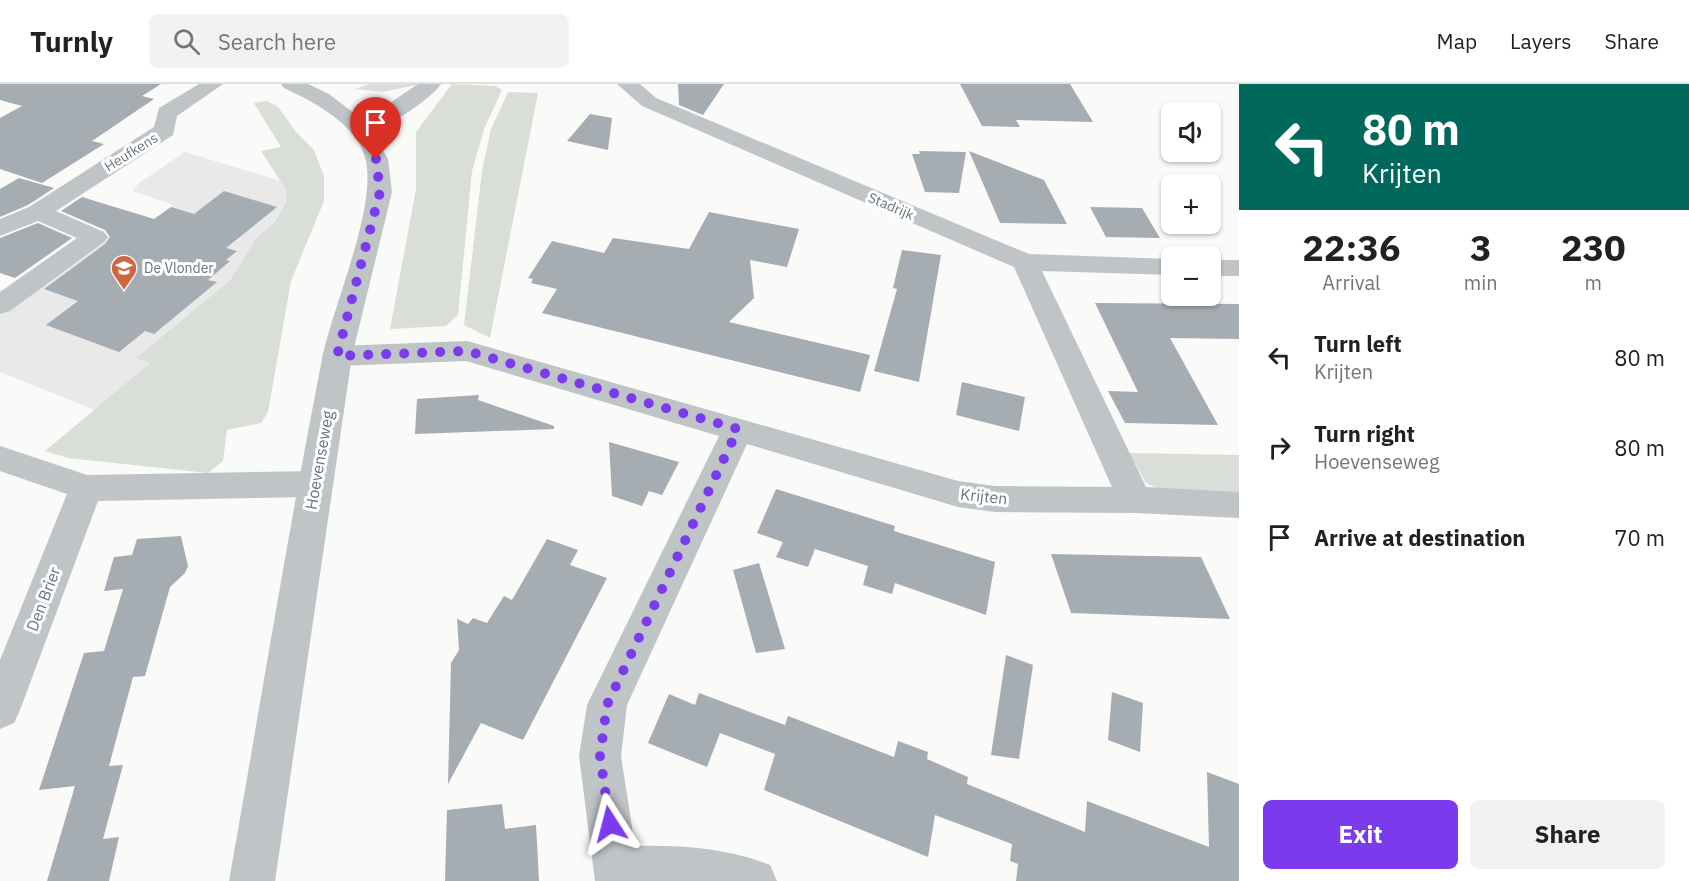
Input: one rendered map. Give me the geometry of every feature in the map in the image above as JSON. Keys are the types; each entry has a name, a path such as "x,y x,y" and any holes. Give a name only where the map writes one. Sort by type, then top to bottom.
{"street":[{"name":"Heufkens","path":"0,228 38,212 165,130 167,114 213,84"},
{"path":"291,84 322,98 360,129 389,114 431,84"},
{"name":"Stadrijk","path":"627,84 649,102 1025,262 1161,267"},
{"name":"Hoevenseweg","path":"252,881 314,484 337,356 380,192 376,159 360,129"},
{"path":"0,304 95,237 38,212"},
{"path":"1025,262 1135,500"},
{"path":"1221,268 1239,268"},
{"name":"Krijten","path":"337,356 467,351 958,494 995,499 1135,500 1239,505"},
{"path":"738,429 607,705 600,756 618,875 679,868 754,881"},
{"path":"0,458 86,488 314,484"},
{"name":"Den Brier","path":"0,710 86,488"}],"shaded area":[{"path":"370,84 421,84 383,92 355,89"},
{"path":"452,84 495,86 502,90 484,129 472,171 458,315 446,326 390,329 416,189 416,132"},
{"path":"508,92 538,93 490,338 464,325 482,171 491,129"},
{"path":"267,101 278,107 296,132 314,150 324,176 324,201 291,281 268,412 261,423 227,430 223,461 208,473 68,458 45,451 150,363 136,358 230,280 257,237 274,222 286,203 287,191 261,151 281,147 254,103"},
{"name":"De Vlonder","path":"185,152 281,181 287,191 286,203 273,222 257,237 230,280 137,357 150,363 95,410 0,372 0,315 110,236 125,240 174,205 132,191 138,186 136,185"},
{"path":"1129,453 1239,455 1239,497 1159,489 1146,483"}],"building":[{"path":"0,84 161,84 142,96 154,99 92,141 104,144 42,183 0,169 0,118 22,106 0,100"},
{"path":"678,84 724,84 703,115 679,105"},
{"path":"960,84 1070,84 1093,122 1016,120 1020,127 982,126"},
{"path":"590,114 612,118 608,150 567,141"},
{"path":"919,151 966,152 959,193 925,192 912,154 920,154"},
{"path":"969,151 1044,180 1067,224 1000,223"},
{"path":"19,178 54,188 28,205 0,217 0,189"},
{"path":"224,191 277,207 226,248 237,251 226,260 230,261 208,280 217,282 154,334 145,331 119,352 46,325 78,301 44,289 105,244 110,237 105,230 61,211 82,197 154,219 171,207 194,214"},
{"path":"1090,207 1142,208 1160,238 1106,237"},
{"path":"709,212 799,229 787,267 750,260 754,298 729,322 870,355 860,392 542,313 557,289 531,283 533,279 528,278 552,241 604,253 613,238 689,249"},
{"path":"38,223 72,238 15,278 0,273 0,238"},
{"path":"902,250 941,255 919,382 874,371 897,289 893,288"},
{"path":"1095,303 1161,303 1161,306 1239,304 1239,339 1170,338 1218,425 1125,423 1108,391 1138,392"},
{"path":"962,382 1025,397 1019,431 956,415"},
{"path":"479,395 478,400 554,426 554,429 415,434 417,399"},
{"path":"609,442 679,462 662,495 649,491 642,506 612,496"},
{"path":"776,489 895,526 894,531 995,562 986,615 895,583 892,594 863,585 868,566 815,549 808,567 776,557 783,542 757,533"},
{"path":"181,536 188,566 185,573 170,587 145,676 133,677 109,766 123,765 103,839 119,837 109,881 47,881 75,786 39,790 84,653 104,651 123,589 104,591 114,557 132,555 137,539"},
{"path":"547,539 578,550 570,565 607,578 523,740 481,723 448,784 451,663 459,650 457,619 468,624 473,618 487,623 504,596 512,600"},
{"path":"1051,554 1201,557 1230,619 1071,613"},
{"path":"759,563 785,649 756,653 733,570"},
{"path":"1006,655 1033,665 1019,759 991,755"},
{"path":"1112,692 1143,703 1140,752 1108,740"},
{"path":"699,693 785,725 788,716 894,757 898,741 928,752 927,759 968,777 967,784 1085,832 1087,801 1209,847 1207,772 1239,784 1239,881 1016,881 1018,864 1010,861 1012,844 935,815 928,857 764,790 775,754 720,733 707,767 648,743 669,694 695,705"},
{"path":"502,804 505,829 536,825 539,881 445,881 447,810"}],"place":[{"name":"De Vlonder","path":"124,291"}],"route":[{"path":"376,159 380,192 337,356 467,351 738,429 607,705 600,756 610,824"}]}
